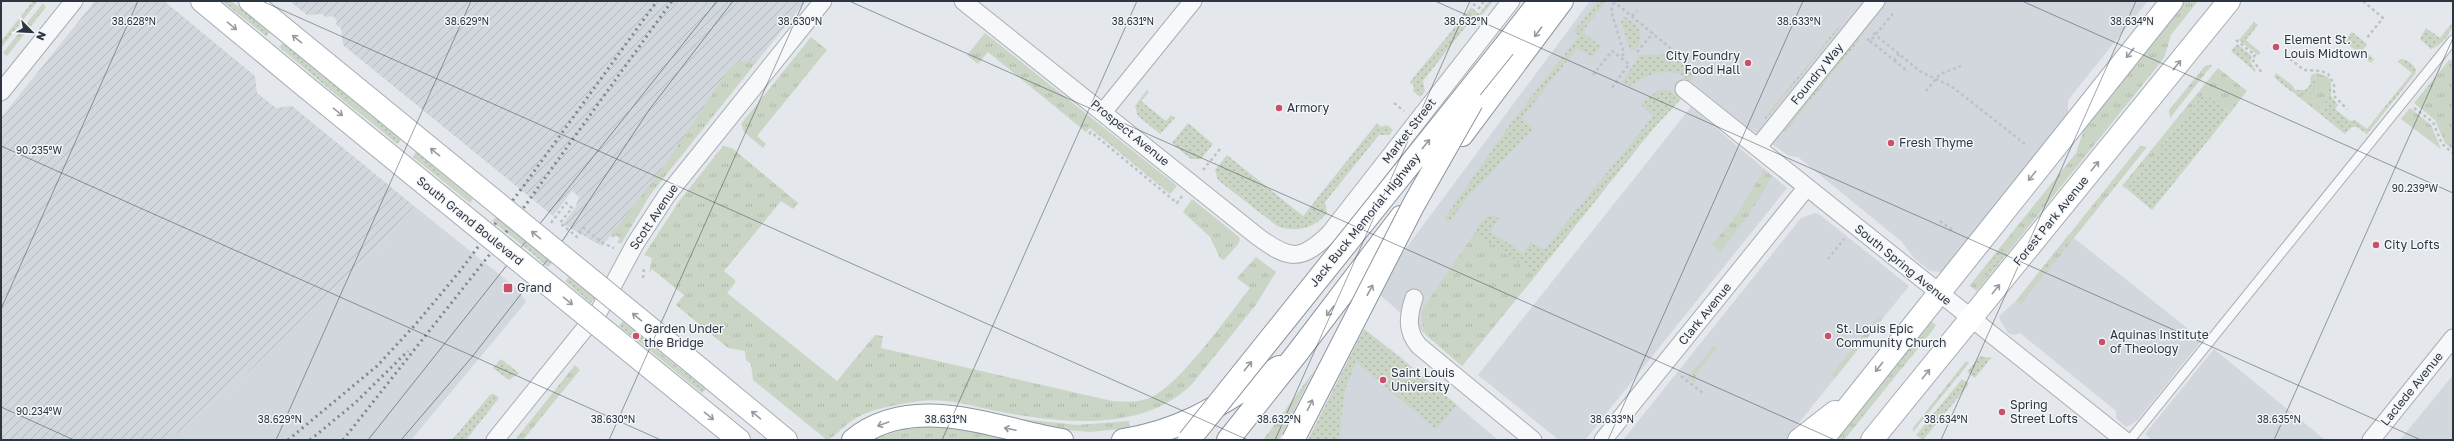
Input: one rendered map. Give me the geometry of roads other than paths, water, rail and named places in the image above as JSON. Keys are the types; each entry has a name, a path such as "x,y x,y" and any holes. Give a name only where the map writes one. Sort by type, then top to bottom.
{"main road":[{"name":"South Grand Boulevard","path":"202,1 739,440"},
{"path":"250,1 786,440"},
{"name":"Jack Buck Memorial Highway","path":"1189,440 1540,1"},
{"name":"Jack Buck Memorial Highway","path":"1228,440 1295,356 1562,1"},
{"path":"1822,440 2172,1"},
{"name":"Forest Park Avenue","path":"1877,435 2229,1"},
{"path":"1293,440 1414,204 1504,47"},
{"path":"1123,440 1154,434 1189,422 1295,356"},
{"path":"1798,440 1833,413 1851,402"},
{"path":"853,440 861,434 883,424 928,415 948,416 1062,440"}],"street":[{"path":"1,92 74,1"},
{"name":"Scott Avenue","path":"495,440 599,311 637,240 667,195 823,1"},
{"name":"Prospect Avenue","path":"963,1 1104,111 1271,246 1289,255 1301,255"},
{"path":"1104,111 1193,1"},
{"name":"Market Street","path":"1301,255 1316,246 1330,233 1511,1"},
{"name":"Foundry Way","path":"1758,147 1863,28 1876,1"},
{"name":"South Spring Avenue","path":"1684,89 2124,440"},
{"name":"Clark Avenue","path":"1603,440 1807,187"},
{"path":"1414,298 1409,312 1411,337 1419,346 1533,440"},
{"name":"Laclede Avenue","path":"2371,440 2450,349"}],"lane":[{"path":"2130,440 2453,40"}],"tram line":[{"path":"368,440 717,1"},
{"path":"401,440 472,357 563,240 649,110 733,1"}],"railway":[{"path":"288,440 377,366 415,325 460,271 525,184 657,1"},
{"path":"343,440 494,249 672,1"},
{"path":"310,440 355,403 408,351"}],"place":[{"name":"Element St. Louis Midtown","path":"2276,47"},
{"name":"City Foundry Food Hall","path":"1748,63"},
{"name":"Armory","path":"1279,108"},
{"name":"Fresh Thyme","path":"1891,143"},
{"name":"City Lofts","path":"2376,245"},
{"name":"Grand","path":"508,288"},
{"name":"Garden Under the Bridge","path":"636,336"},
{"name":"St. Louis Epic Community Church","path":"1828,336"},
{"name":"Aquinas Institute of Theology","path":"2102,342"},
{"name":"Saint Louis University","path":"1383,380"},
{"name":"Spring Street Lofts","path":"2002,412"}]}
